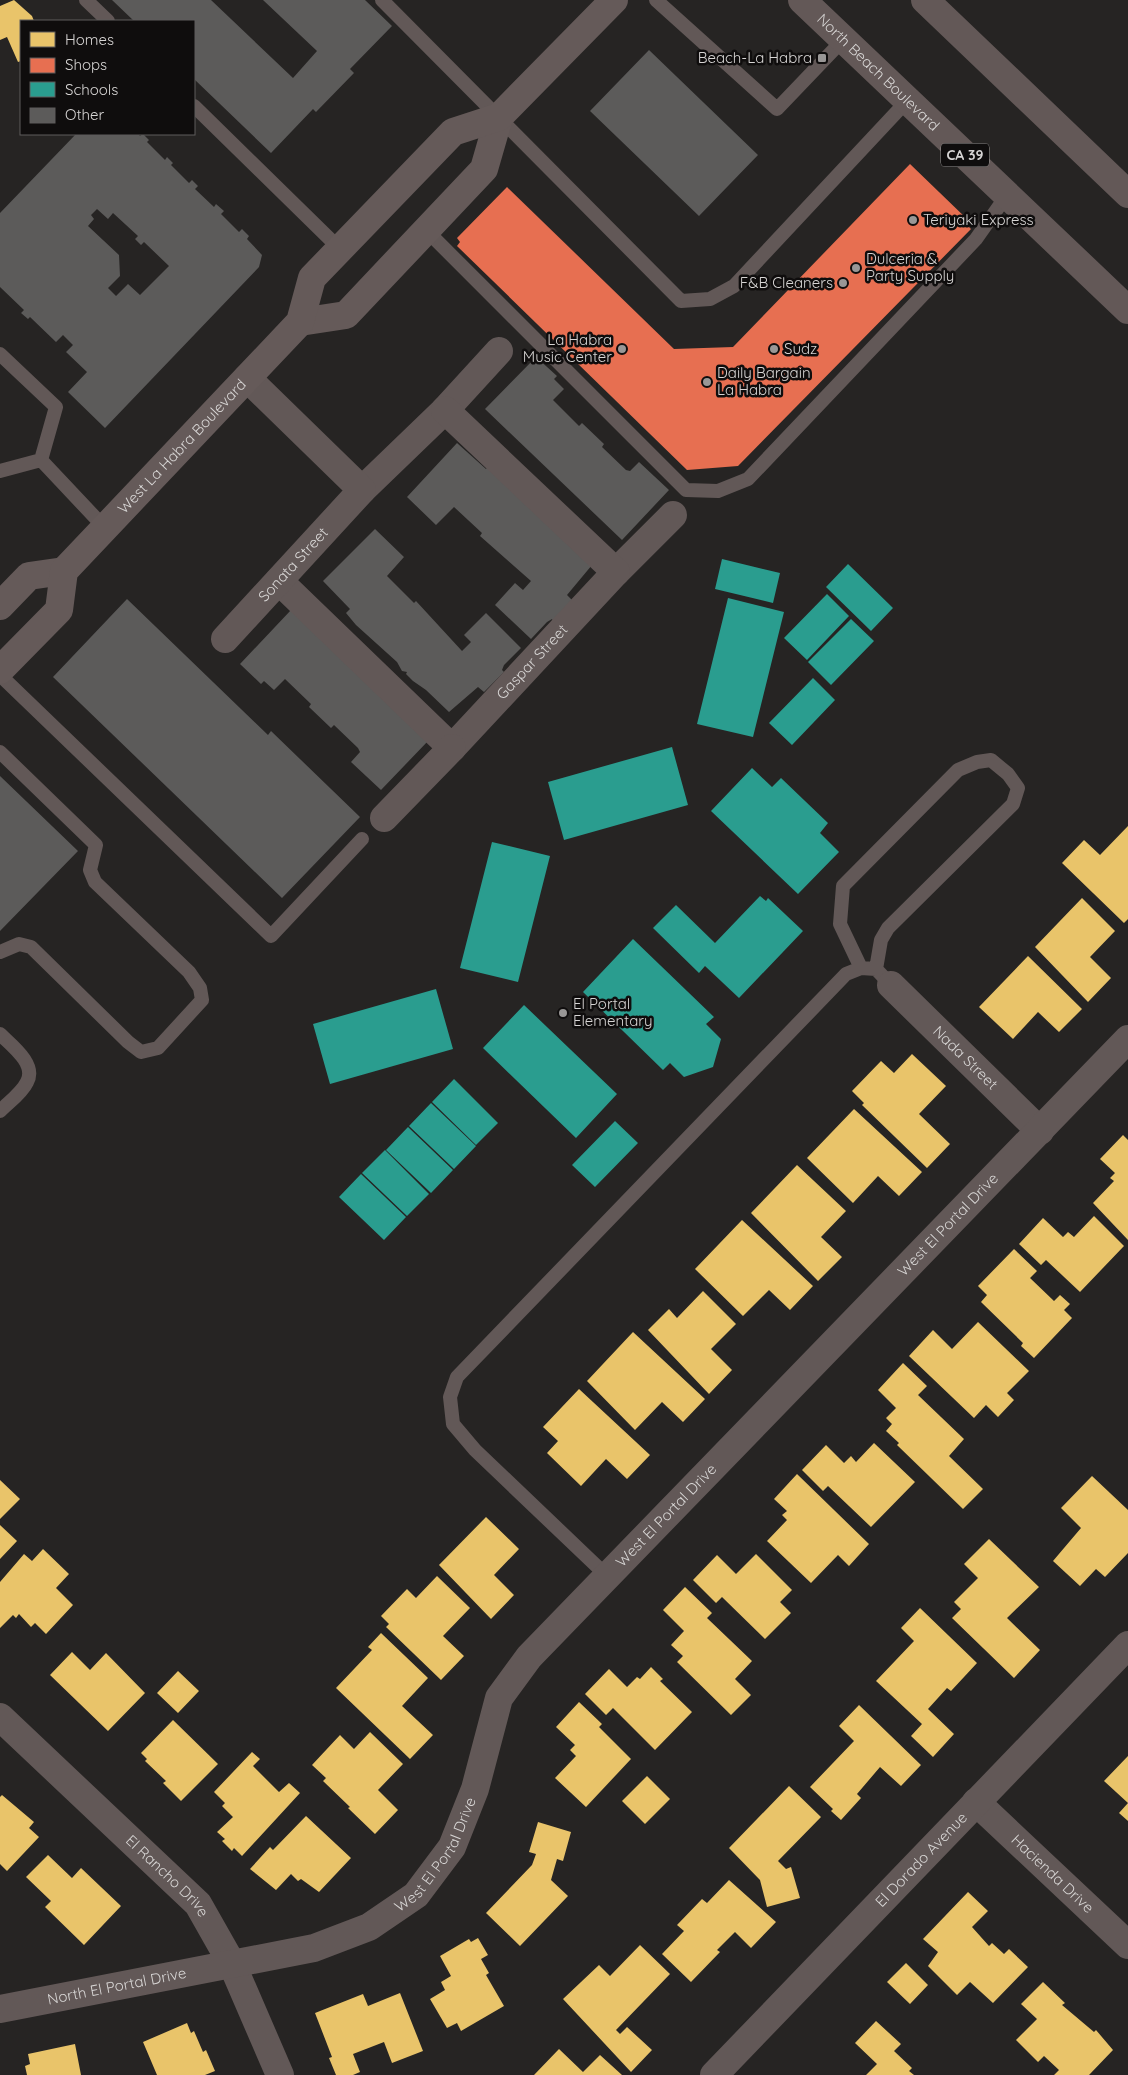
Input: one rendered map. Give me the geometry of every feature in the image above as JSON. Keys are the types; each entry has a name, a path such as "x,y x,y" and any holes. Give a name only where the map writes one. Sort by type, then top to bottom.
{"main road":[{"name":"West La Habra Boulevard","path":"64,571 300,322 312,278 453,132 499,116 614,0"},
{"name":"North Beach Boulevard","path":"802,0 1128,310"},
{"path":"925,0 1128,194"},
{"name":"West La Habra Boulevard","path":"300,322 346,315 484,169 499,116"},
{"path":"0,606 29,576 64,571 59,610 0,670"}],"street":[{"name":"Sonata Street","path":"225,639 362,490 445,410 499,351"},
{"path":"246,378 362,490"},
{"path":"445,410 616,572"},
{"name":"Gaspar Street","path":"384,818 673,514"},
{"path":"279,581 452,748"},
{"name":"Nada Street","path":"884,977 1040,1131"},
{"name":"West El Portal Drive","path":"232,1964 314,1948 369,1927 416,1895 452,1847 475,1790 499,1698 529,1657 606,1575 1128,1039"},
{"name":"El Dorado Avenue","path":"714,2075 1128,1645"},
{"name":"El Rancho Drive","path":"0,1717 198,1904 232,1964 280,2075"},
{"name":"Hacienda Drive","path":"976,1802 1128,1945"},
{"name":"North El Portal Drive","path":"0,2009 232,1964"}],"lane":[{"path":"86,0 107,20"},
{"path":"382,0 681,301 710,299 734,286 907,101"},
{"path":"656,0 776,109 843,40"},
{"path":"195,107 340,250"},
{"path":"426,230 686,490 718,491 748,479 976,239 1006,195"},
{"path":"0,354 56,406 41,460"},
{"path":"0,472 41,460"},
{"path":"41,460 105,528"},
{"path":"0,674 271,936 362,839"},
{"path":"0,752 96,846 90,870 95,882 189,972 200,988 202,1000 158,1048 141,1052 128,1042 31,947 19,944 0,952"},
{"path":"991,760 1008,774 1018,788 1013,804 888,928 881,940 884,977 861,968 840,924 843,886 958,770 977,762 991,760"},
{"path":"606,1575 475,1450 454,1424 450,1397 457,1377 846,974 861,968"},
{"path":"0,1034 21,1055 29,1068 28,1082 0,1111"}],"building: Homes":[{"path":"14,0 32,16 34,20 20,20 20,61 18,62 7,37 0,40 0,6"},
{"path":"1128,826 1128,919 1124,923 1062,863 1084,840 1100,855"},
{"path":"1082,898 1115,931 1090,957 1111,978 1088,1002 1035,947"},
{"path":"1028,956 1082,1009 1059,1032 1038,1012 1013,1039 979,1007"},
{"path":"912,1054 946,1086 919,1114 950,1144 927,1168 862,1105 864,1103 852,1091 881,1061 894,1073"},
{"path":"854,1109 922,1172 899,1196 878,1176 853,1203 807,1158"},
{"path":"1123,1135 1128,1140 1128,1240 1093,1203 1114,1181 1110,1178 1115,1173 1100,1159"},
{"path":"797,1165 846,1211 821,1237 842,1257 818,1281 751,1213"},
{"path":"1094,1216 1124,1246 1080,1292 1046,1260 1041,1265 1019,1244 1043,1218 1063,1237 1068,1232 1074,1237"},
{"path":"742,1220 813,1286 790,1310 769,1290 743,1316 695,1269"},
{"path":"1014,1249 1037,1271 1030,1278 1054,1301 1060,1295 1070,1304 1064,1310 1072,1318 1034,1358 1021,1346 1023,1343 981,1302 987,1295 978,1286"},
{"path":"703,1291 736,1324 711,1349 732,1370 709,1394 648,1330 669,1309 677,1318"},
{"path":"978,1322 1029,1371 1007,1393 1014,1400 998,1417 986,1405 974,1418 909,1356 933,1330 952,1349"},
{"path":"633,1332 705,1399 683,1422 662,1402 635,1430 587,1381"},
{"path":"903,1363 927,1386 918,1395 964,1439 949,1456 983,1489 963,1509 897,1445 899,1443 886,1431 892,1424 886,1418 896,1408 878,1390"},
{"path":"579,1389 650,1455 627,1479 606,1459 581,1486 547,1453 558,1441 543,1427"},
{"path":"874,1443 915,1482 871,1527 828,1486 823,1491 802,1470 826,1445 844,1463 851,1456 856,1462"},
{"path":"797,1474 869,1544 849,1566 838,1555 811,1583 767,1541 787,1520 782,1515 787,1511 774,1499"},
{"path":"1092,1476 1128,1510 1128,1553 1105,1577 1096,1569 1080,1586 1053,1561 1081,1528 1061,1508"},
{"path":"0,1480 20,1499 0,1519"},
{"path":"486,1517 519,1549 494,1575 514,1595 491,1619 439,1565"},
{"path":"0,1525 17,1541 0,1559"},
{"path":"989,1539 1039,1587 1007,1618 1040,1650 1014,1678 952,1618 961,1609 954,1602 978,1578 964,1564"},
{"path":"43,1549 69,1574 56,1588 73,1605 46,1634 35,1623 31,1627 19,1614 16,1618 13,1615 0,1628 0,1582 24,1554 32,1561"},
{"path":"756,1554 792,1590 780,1602 791,1613 765,1639 722,1597 716,1603 693,1580 717,1555 736,1574"},
{"path":"437,1576 470,1608 443,1636 464,1656 441,1680 386,1627 389,1624 381,1616 407,1589 416,1598"},
{"path":"685,1587 712,1613 707,1618 752,1661 735,1679 751,1695 731,1715 677,1662 683,1656 671,1645 684,1631 663,1610"},
{"path":"920,1608 977,1663 951,1691 947,1688 928,1709 954,1734 933,1757 911,1736 922,1724 876,1681 914,1641 901,1628"},
{"path":"381,1633 428,1678 402,1706 433,1735 410,1759 336,1688 372,1650 368,1647"},
{"path":"72,1652 90,1670 106,1653 145,1693 108,1731 50,1675"},
{"path":"651,1667 663,1679 660,1681 692,1712 655,1750 613,1708 606,1715 585,1694 609,1669 627,1687 637,1677 640,1679"},
{"path":"178,1671 199,1691 178,1713 157,1693"},
{"path":"579,1702 602,1724 599,1727 631,1759 586,1807 555,1778 576,1756 570,1750 575,1745 556,1727"},
{"path":"859,1705 921,1765 901,1786 880,1767 857,1794 861,1798 841,1820 831,1811 833,1809 810,1787 854,1741 839,1726"},
{"path":"173,1720 218,1764 181,1801 163,1783 166,1781 145,1761 147,1759 141,1753"},
{"path":"370,1732 403,1764 378,1790 398,1810 375,1834 323,1781 326,1778 312,1765 340,1735 354,1749"},
{"path":"252,1752 260,1759 253,1766 279,1792 289,1783 300,1793 242,1856 234,1848 232,1851 222,1841 225,1839 217,1832 233,1817 222,1806 225,1803 214,1792"},
{"path":"1128,1756 1128,1803 1104,1781"},
{"path":"647,1776 670,1799 645,1824 622,1801"},
{"path":"789,1786 821,1817 778,1861 786,1869 791,1867 800,1898 767,1907 760,1880 729,1848"},
{"path":"2,1795 34,1822 29,1828 39,1837 7,1871 0,1864 0,1797"},
{"path":"1128,1803 1128,1821 1119,1813"},
{"path":"306,1816 351,1858 319,1892 301,1879 298,1881 291,1874 276,1890 250,1869 270,1847 273,1850"},
{"path":"538,1822 571,1832 563,1861 557,1859 551,1880 568,1896 520,1946 486,1913 532,1865 536,1854 529,1852"},
{"path":"48,1855 72,1878 81,1868 121,1906 84,1945 45,1907 51,1901 26,1877"},
{"path":"729,1880 776,1922 751,1948 735,1932 717,1950 720,1952 691,1982 662,1954 684,1931 677,1925 702,1899 707,1903"},
{"path":"968,1892 988,1911 972,1927 989,1946 992,1943 1004,1954 1009,1949 1028,1967 993,2003 970,1982 957,1995 928,1966 938,1952 923,1939"},
{"path":"478,1938 488,1955 481,1959 489,1973 486,1975 504,2006 461,2031 457,2023 447,2028 430,1999 445,1990 441,1982 451,1976 440,1956 469,1939 471,1942"},
{"path":"640,1945 670,1974 616,2030 620,2034 627,2027 652,2050 631,2072 563,1999 599,1965 610,1976"},
{"path":"906,1963 928,1985 910,2004 887,1982"},
{"path":"1043,1982 1065,2003 1062,2005 1094,2032 1096,2030 1113,2050 1089,2075 1054,2075 1059,2070 1044,2056 1038,2062 1016,2040 1037,2019 1021,2004"},
{"path":"400,1993 423,2051 392,2063 384,2042 353,2054 360,2072 353,2075 336,2075 329,2058 332,2057 315,2013 363,1994 368,2006"},
{"path":"876,2021 901,2044 894,2051 912,2068 909,2071 914,2075 866,2075 877,2064 855,2043"},
{"path":"187,2023 191,2033 194,2031 203,2052 206,2050 215,2071 205,2075 157,2075 143,2042"},
{"path":"75,2044 81,2075 27,2075 25,2066 30,2064 28,2054"},
{"path":"559,2049 583,2072 600,2055 622,2075 534,2075"}],"building: Shops":[{"path":"910,164 968,220 965,223 971,229 738,466 687,470 457,246 460,242 457,238 507,187 674,349 733,347"}],"building: Schools":[{"path":"722,559 780,573 773,603 715,589"},
{"path":"848,564 893,608 871,631 826,587"},
{"path":"827,594 849,616 807,660 784,638"},
{"path":"728,598 784,612 753,737 697,724"},
{"path":"851,619 874,641 831,685 808,662"},
{"path":"813,678 835,700 792,745 769,723"},
{"path":"672,747 688,805 564,840 548,782"},
{"path":"752,768 772,787 781,778 828,823 820,833 839,852 798,894 711,811"},
{"path":"492,842 550,856 518,982 460,968"},
{"path":"760,896 766,901 768,898 803,931 739,998 705,966 699,973 653,928 676,905 715,943"},
{"path":"633,939 714,1017 706,1024 721,1039 713,1067 684,1077 670,1063 663,1070 583,992"},
{"path":"436,989 453,1049 330,1084 313,1024"},
{"path":"524,1005 617,1094 576,1138 483,1048"},
{"path":"454,1079 498,1123 476,1145 432,1102"},
{"path":"431,1103 476,1146 454,1169 409,1126"},
{"path":"615,1121 638,1143 595,1187 572,1165"},
{"path":"408,1127 453,1170 431,1193 386,1150"},
{"path":"385,1150 429,1194 407,1216 362,1173"},
{"path":"361,1174 406,1217 384,1240 339,1197"}],"building: Other":[{"path":"112,0 211,0 293,78 317,51 263,0 365,0 392,26 350,69 354,73 316,112 313,109 271,153 195,80 195,20 133,20"},
{"path":"649,50 758,155 699,216 590,111"},
{"path":"75,135 144,135 149,140 147,142 165,160 167,157 173,163 171,165 189,183 192,180 198,186 195,189 214,207 216,204 224,211 221,214 239,232 242,229 249,236 247,239 262,255 259,267 105,428 68,392 87,372 66,352 73,345 63,335 56,342 30,317 28,319 21,313 24,310 0,287 0,213","holes":["97,209 108,219 113,213 138,236 135,239 141,245 144,242 169,266 140,295 128,284 116,296 108,288 120,276 119,255 88,226 94,219 91,215"]},
{"path":"536,357 557,376 554,379 564,389 553,400 579,426 582,423 604,444 602,447 626,470 630,471 639,462 669,490 622,540 485,409"},
{"path":"457,443 486,469 490,465 592,565 567,595 573,601 553,621 552,619 547,622 531,639 495,605 515,583 523,590 531,581 480,536 482,533 454,507 436,525 407,497"},
{"path":"375,529 404,557 387,576 414,603 416,601 462,651 471,642 464,635 486,613 521,648 504,665 502,670 504,672 484,692 478,687 449,712 426,690 413,681 406,674 407,672 402,671 397,662 356,625 346,613 350,609 323,581"},
{"path":"127,599 268,735 271,731 360,817 282,898 53,677"},
{"path":"291,610 428,741 381,790 351,762 360,752 358,748 334,725 331,728 309,707 311,704 285,679 274,690 264,681 261,684 240,664"},
{"path":"0,776 78,851 0,931"}],"place":[{"name":"Beach-La Habra","path":"822,58"},
{"name":"Teriyaki Express","path":"913,220"},
{"name":"Dulceria & Party Supply","path":"856,268"},
{"name":"F&B Cleaners","path":"843,283"},
{"name":"La Habra Music Center","path":"622,349"},
{"name":"Sudz","path":"774,349"},
{"name":"Daily Bargain La Habra","path":"707,382"},
{"name":"El Portal Elementary","path":"563,1013"}]}
